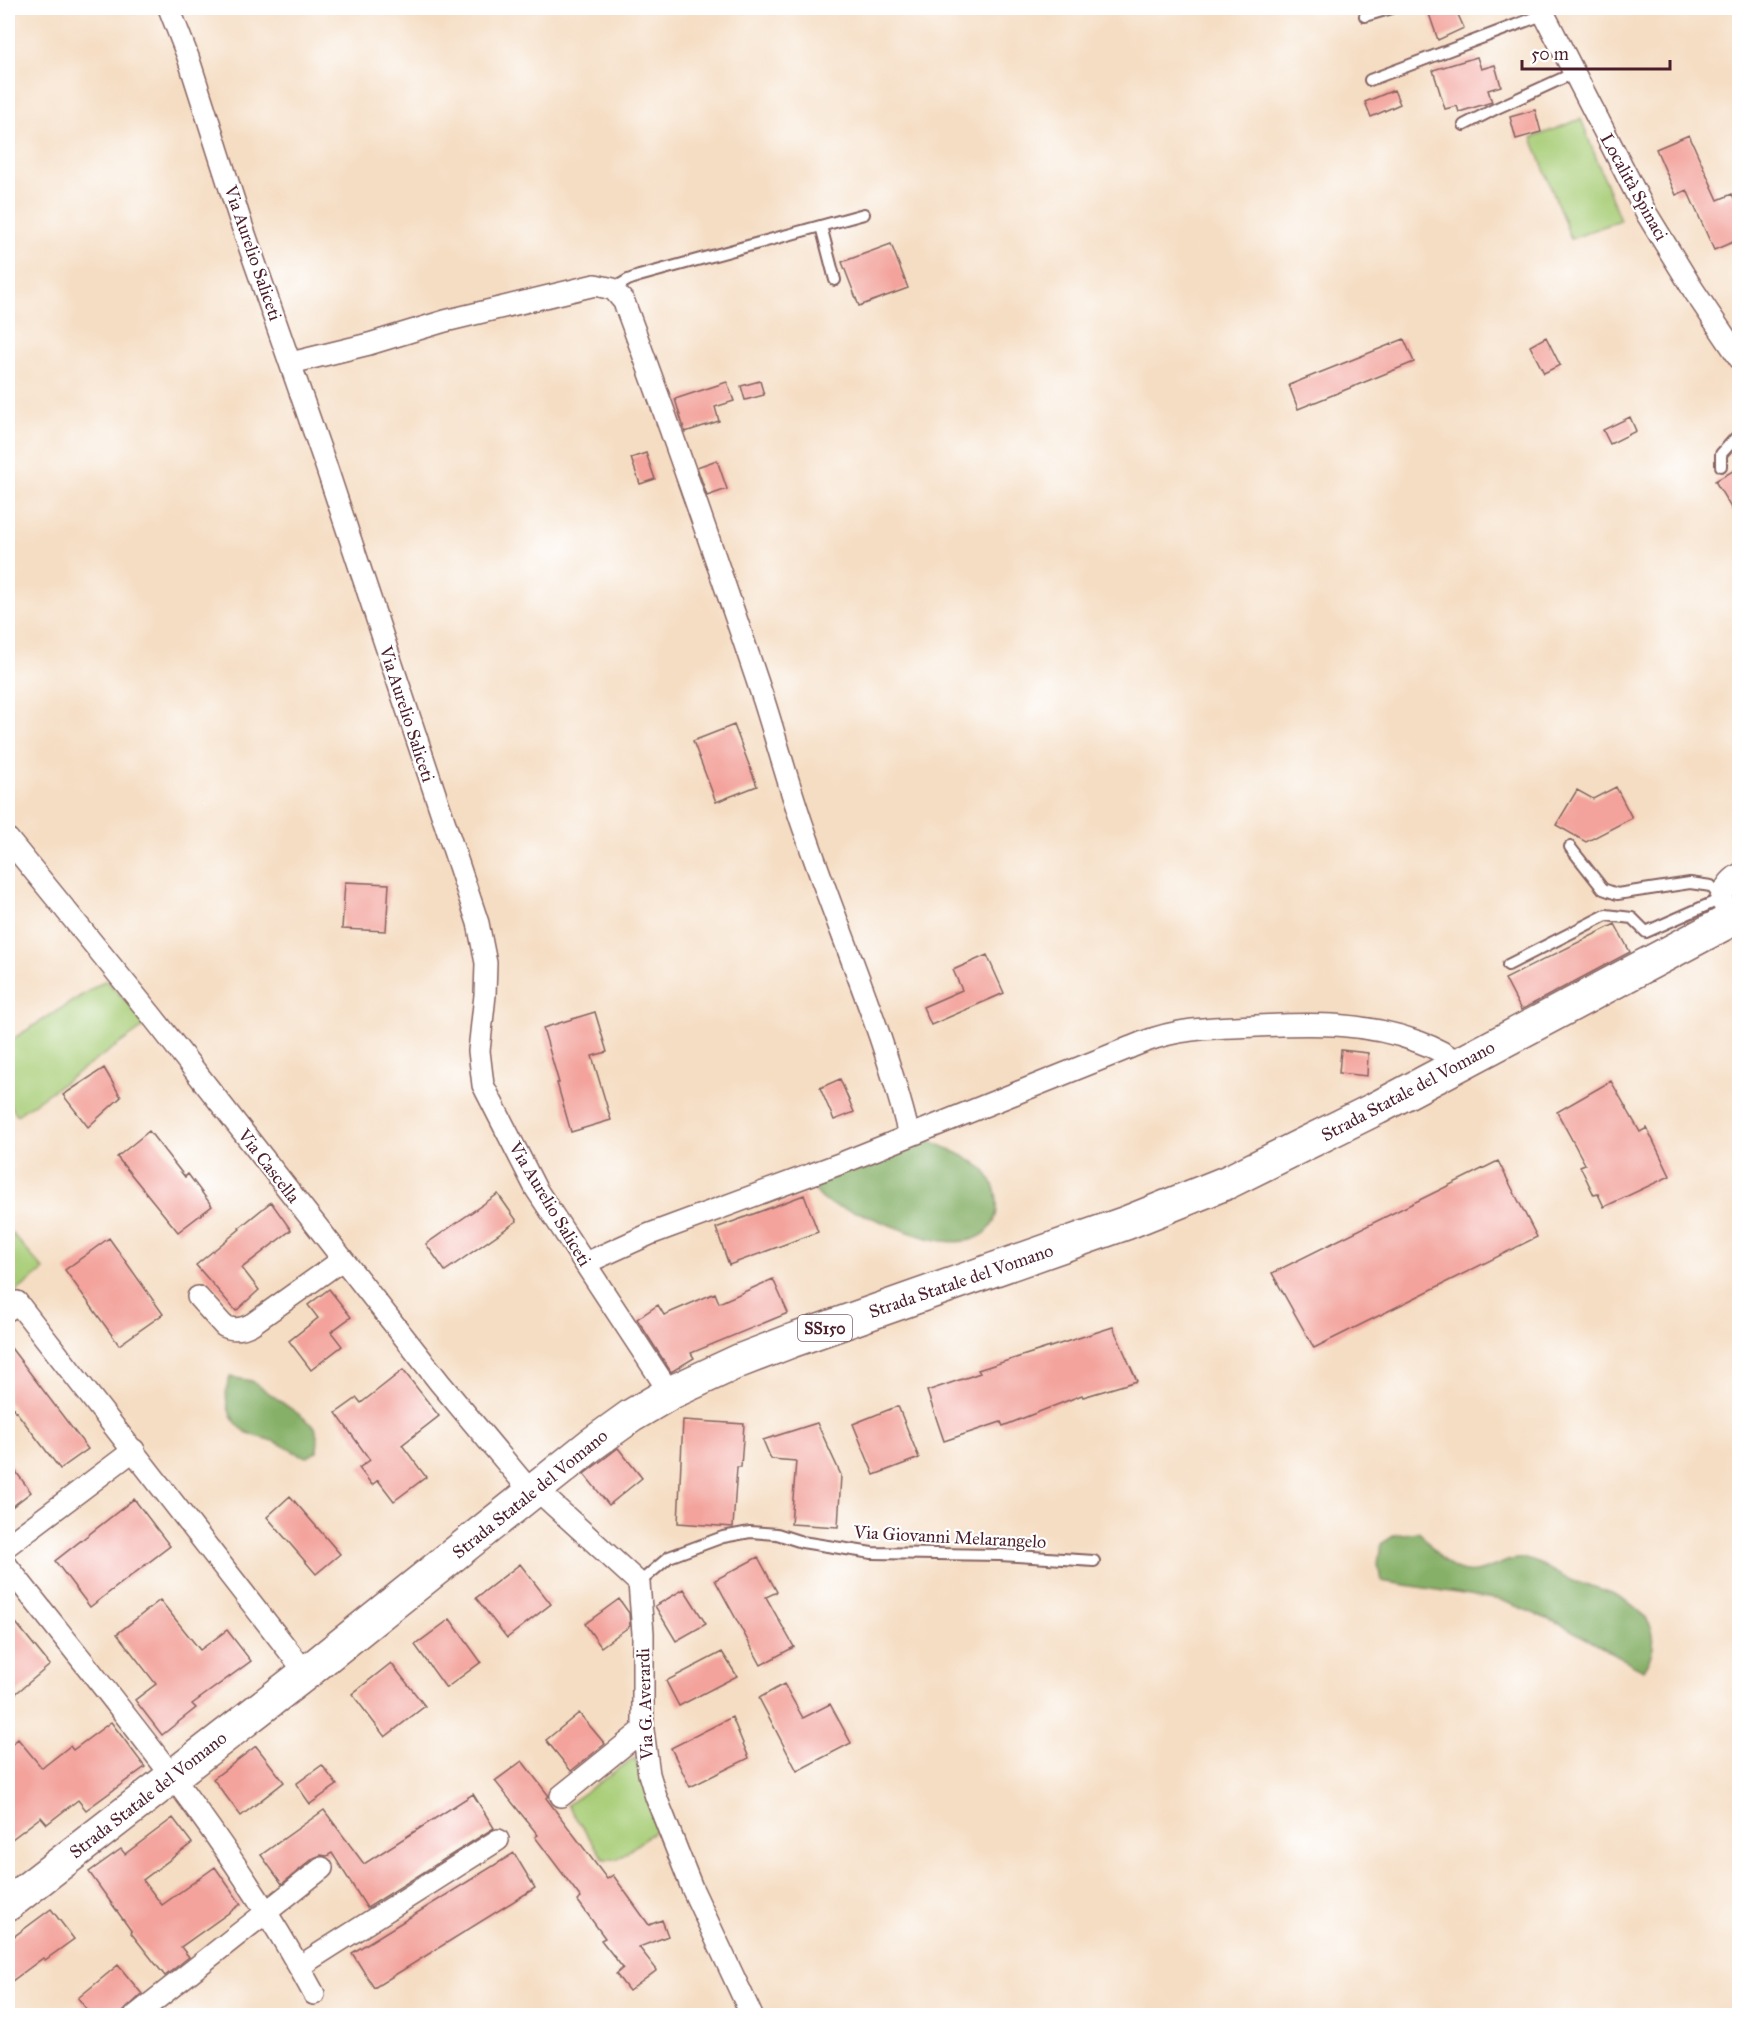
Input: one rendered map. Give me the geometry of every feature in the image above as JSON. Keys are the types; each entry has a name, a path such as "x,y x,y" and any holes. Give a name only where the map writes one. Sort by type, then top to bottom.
{"main road":[{"name":"Strada Statale del Vomano","path":"8,1904 306,1673 614,1428 670,1392 772,1347 1018,1262 1200,1194 1295,1150 1459,1064 1730,911"}],"street":[{"name":"Via Aurelio Saliceti","path":"169,8 188,57 241,223 291,363 478,923 486,963 485,995 478,1052 483,1085 536,1189 670,1392"},
{"name":"Località Spinaci","path":"1543,11 1645,211 1694,291 1740,359"},
{"path":"291,363 369,344 445,321 596,285 613,289 624,302 764,701 806,835 895,1079 909,1135"},
{"name":"Via Cascella","path":"8,839 152,1016 440,1383 534,1491"},
{"path":"1730,911 1725,888 1733,878 1740,874"},
{"path":"586,1263 670,1226 842,1163 1149,1040 1193,1030 1297,1024 1351,1025 1413,1040 1442,1052 1459,1064"},
{"path":"198,1297 224,1326 229,1329 240,1329 252,1324 342,1260"},
{"path":"13,1306 134,1450 306,1673"},
{"path":"8,1545 134,1450"},
{"path":"534,1491 639,1583"},
{"path":"8,1567 172,1775 266,1911 300,1966 314,1994"},
{"name":"Via G. Averardi","path":"639,1583 643,1633 643,1730 649,1774 695,1896 752,2016"},
{"path":"561,1796 643,1730"},
{"path":"300,1966 498,1840"},
{"path":"135,2016 322,1868"}],"lane":[{"path":"1365,16 1392,8"},
{"path":"1370,80 1543,11"},
{"path":"1464,125 1574,73"},
{"path":"613,289 639,276 864,214"},
{"path":"821,226 835,280"},
{"path":"1720,466 1721,454 1740,433"},
{"path":"1508,964 1606,915 1632,918 1646,932 1730,911 1711,886 1690,884 1617,894 1603,889 1570,848"},
{"name":"Via Giovanni Melarangelo","path":"639,1583 669,1557 723,1537 750,1532 777,1534 802,1542 872,1553 1094,1561"}],"green space":[{"path":"1581,119 1620,220 1571,239 1532,138"},
{"path":"106,980 148,1024 17,1115 8,1102 8,1042"},
{"path":"923,1139 977,1164 992,1181 996,1193 996,1215 985,1234 961,1242 916,1235 829,1203 810,1183"},
{"path":"8,1229 44,1270 8,1298"},
{"path":"230,1377 252,1381 315,1427 318,1440 317,1451 308,1457 304,1456 274,1441 250,1434 240,1427 234,1421 228,1407 226,1392"},
{"path":"1419,1532 1441,1558 1458,1570 1475,1572 1508,1561 1525,1559 1575,1582 1606,1591 1631,1604 1648,1622 1652,1632 1653,1644 1643,1670 1562,1625 1501,1600 1381,1581 1378,1564 1381,1544 1395,1535"},
{"path":"634,1758 644,1774 660,1827 618,1859 604,1859 567,1805"}],"building":[{"path":"1427,8 1455,8 1464,28 1438,40"},
{"path":"1477,57 1481,69 1495,65 1501,86 1488,90 1492,102 1459,112 1457,106 1445,109 1433,70"},
{"path":"1394,90 1400,104 1371,117 1365,102"},
{"path":"1535,110 1541,132 1516,139 1510,117"},
{"path":"1689,135 1718,200 1732,194 1740,211 1740,239 1714,250 1687,190 1676,195 1656,149"},
{"path":"891,244 908,288 859,306 842,262"},
{"path":"1546,337 1560,365 1544,373 1530,346"},
{"path":"1404,339 1414,362 1298,409 1289,385"},
{"path":"760,381 764,395 745,400 741,386"},
{"path":"727,382 734,401 715,407 719,421 685,432 675,399"},
{"path":"1630,417 1636,431 1610,444 1603,430"},
{"path":"646,453 655,479 640,484 631,458"},
{"path":"717,460 727,489 707,496 697,467"},
{"path":"1740,467 1740,523 1715,481"},
{"path":"734,725 757,786 716,802 693,741"},
{"path":"1616,787 1632,818 1586,842 1556,825 1577,790 1593,799"},
{"path":"345,882 389,884 386,931 342,929"},
{"path":"1615,924 1630,952 1521,1010 1505,979"},
{"path":"987,955 1004,993 931,1025 923,1007 962,990 953,970"},
{"path":"595,1012 607,1052 592,1056 611,1120 571,1132 543,1028"},
{"path":"1341,1050 1368,1053 1367,1076 1339,1073"},
{"path":"104,1068 121,1097 88,1127 63,1095"},
{"path":"840,1079 854,1112 834,1120 820,1088"},
{"path":"1611,1081 1640,1132 1647,1128 1670,1176 1604,1207 1598,1194 1594,1195 1580,1166 1585,1164 1557,1112"},
{"path":"149,1131 185,1177 188,1174 212,1206 178,1232 117,1157"},
{"path":"1498,1161 1537,1237 1314,1348 1272,1273"},
{"path":"498,1194 517,1221 445,1271 426,1244"},
{"path":"804,1195 818,1232 729,1265 716,1228"},
{"path":"271,1202 291,1230 242,1268 259,1290 236,1311 196,1265"},
{"path":"109,1238 163,1314 119,1345 65,1270"},
{"path":"773,1279 788,1313 691,1353 694,1358 671,1372 637,1319 658,1305 664,1315 715,1293 719,1303"},
{"path":"329,1289 351,1317 331,1332 342,1346 311,1370 289,1341 318,1318 308,1305"},
{"path":"1113,1327 1137,1381 1083,1397 1082,1395 1003,1426 1001,1422 944,1441 927,1391 980,1373 978,1370"},
{"path":"8,1344 88,1449 60,1469 8,1401"},
{"path":"403,1370 439,1416 402,1445 426,1477 394,1501 378,1480 372,1485 359,1468 370,1460 336,1413 357,1398 361,1403"},
{"path":"898,1406 919,1458 874,1475 853,1424"},
{"path":"683,1420 744,1424 741,1467 737,1467 733,1527 678,1523"},
{"path":"817,1423 841,1475 838,1527 791,1524 796,1461 771,1459 763,1440"},
{"path":"618,1448 642,1478 609,1505 584,1474"},
{"path":"8,1461 31,1492 8,1510"},
{"path":"290,1496 340,1554 316,1574 267,1517"},
{"path":"134,1499 170,1546 90,1607 55,1561"},
{"path":"758,1557 777,1592 766,1597 794,1647 761,1665 715,1580"},
{"path":"520,1564 551,1604 507,1638 476,1598"},
{"path":"684,1589 706,1624 676,1641 655,1606"},
{"path":"619,1599 629,1613 630,1626 601,1647 585,1624"},
{"path":"160,1600 200,1650 227,1630 251,1661 192,1704 196,1708 162,1735 135,1700 156,1684 117,1634"},
{"path":"8,1613 50,1665 14,1695 8,1687"},
{"path":"450,1619 481,1662 446,1688 415,1645"},
{"path":"722,1652 737,1676 679,1706 666,1681"},
{"path":"391,1663 425,1706 385,1737 352,1694"},
{"path":"784,1684 803,1718 830,1704 851,1743 797,1771 759,1698"},
{"path":"579,1713 605,1744 571,1771 546,1740"},
{"path":"732,1717 749,1758 690,1787 671,1748"},
{"path":"111,1722 145,1767 86,1810 78,1800 47,1824 41,1817 8,1842 8,1747 18,1739 42,1768 70,1746 73,1750"},
{"path":"256,1746 284,1782 241,1816 213,1779"},
{"path":"522,1761 549,1796 546,1798 607,1879 613,1875 649,1925 662,1920 668,1936 639,1947 657,1970 629,1991 616,1974 623,1968 601,1940 605,1938 578,1901 581,1898 535,1837 538,1835 495,1781"},
{"path":"322,1765 337,1785 310,1804 296,1784"},
{"path":"473,1794 494,1828 367,1908 332,1853 314,1858 282,1884 261,1855 324,1810 364,1864"},
{"path":"173,1818 192,1843 143,1880 162,1905 215,1867 241,1904 181,1947 189,1957 165,1976 131,1933 89,1872 121,1849 125,1854"},
{"path":"514,1853 535,1888 374,1988 352,1953"},
{"path":"51,1909 74,1939 8,1984 8,1941"},
{"path":"118,1965 142,1994 119,2016 92,2016 78,1998"}]}
